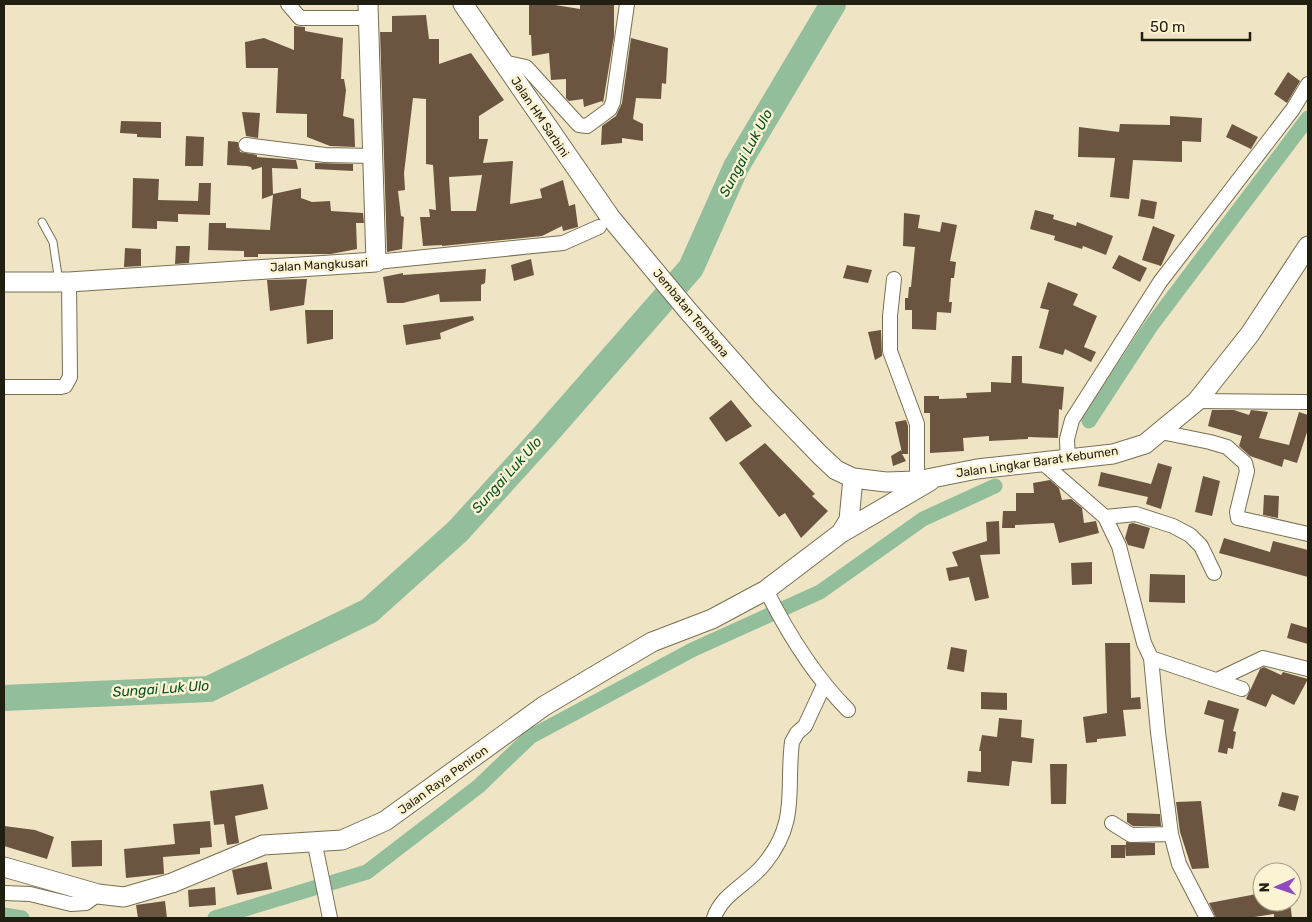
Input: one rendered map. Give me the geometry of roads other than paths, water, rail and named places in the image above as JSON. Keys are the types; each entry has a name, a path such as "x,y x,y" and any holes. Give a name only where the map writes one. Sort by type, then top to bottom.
{"main road":[{"name":"Jalan HM Sarbini","path":"463,4 585,182 620,229"},
{"name":"Jalan Mangkusari","path":"4,282 64,282 376,262 368,11"},
{"name":"Jembatan Tembana","path":"620,229 689,312 763,396"},
{"name":"Jalan Lingkar Barat Kebumen","path":"763,396 830,465 853,478 886,482 917,482 940,476 1009,465 1068,461 1090,455 1113,454 1145,444 1197,401 1250,334 1308,246"},
{"name":"Jalan Raya Peniron","path":"4,867 98,894 124,897 146,892 263,845 314,840 342,840 385,822 544,706 652,642 712,619 766,590 841,533 940,476"},
{"path":"841,533 849,520 853,478"}],"street":[{"path":"288,4 300,18 368,11"},
{"path":"503,62 526,67 579,125 587,126 610,109 614,102 627,4"},
{"path":"1068,461 1067,439 1072,420 1160,282 1293,109 1308,84"},
{"path":"246,145 325,155 373,156"},
{"path":"376,262 563,243 599,227"},
{"path":"894,279 890,316 890,352 917,424 917,482"},
{"path":"4,387 61,387 68,382 70,377 64,282"},
{"path":"1197,401 1308,402"},
{"path":"1161,432 1210,442 1227,448 1245,463 1246,471 1237,512 1238,518 1308,534"},
{"path":"1042,463 1105,518 1119,546 1144,644 1151,658 1171,834 1179,864 1207,918"},
{"path":"1105,518 1136,514 1173,526 1190,535 1201,546 1214,573"},
{"path":"766,590 786,630 824,685 848,710"},
{"path":"1151,658 1242,689"},
{"path":"1217,680 1262,658 1308,669"},
{"path":"714,918 724,900 764,865 781,838 789,813 792,742 797,733 805,726 824,685"},
{"path":"1112,824 1134,836 1171,834"},
{"path":"314,840 324,881 329,914"},
{"path":"4,893 30,894 55,902 71,904 86,903 98,894"}],"lane":[{"path":"42,222 53,242 64,282"}],"waterway":[{"name":"Sungai Luk Ulo","path":"4,698 209,689 369,611 458,531 691,268 736,167 833,4"},
{"path":"1089,421 1151,326 1308,118"},
{"path":"215,918 367,872 479,786 530,737 692,650 820,592 923,519 995,486"},
{"path":"4,915 22,918"}]}
